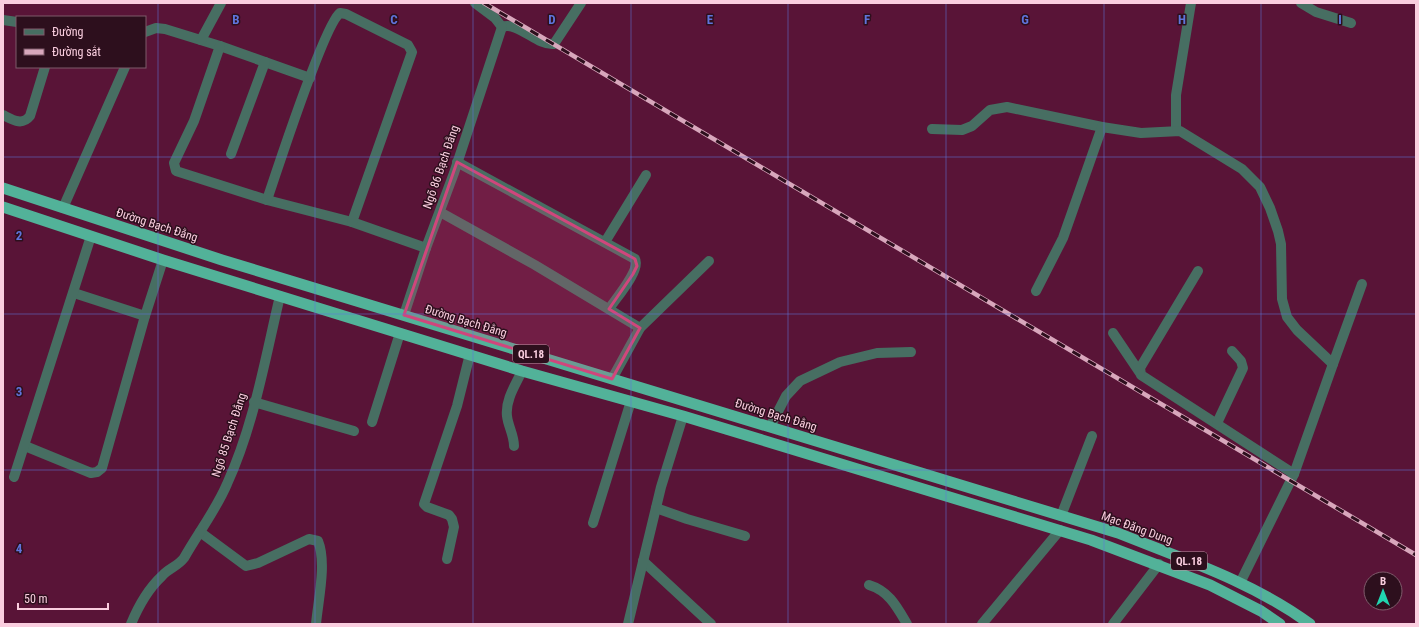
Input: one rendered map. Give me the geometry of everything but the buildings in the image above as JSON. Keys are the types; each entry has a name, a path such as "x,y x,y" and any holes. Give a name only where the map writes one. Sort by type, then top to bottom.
{"highway":[{"name":"Đường Bạch Đằng","path":"3,188 252,269 1060,516"},
{"name":"QL.18","path":"3,207 164,260 522,371 683,416 1060,530 1159,564 1210,585 1261,611 1280,624"},
{"path":"247,286 252,269"},
{"name":"Mạc Đăng Dung","path":"1060,516 1118,533 1240,583 1288,607 1310,624"}],"street":[{"path":"201,40 221,3"},
{"path":"475,3 495,18 502,27 512,27 545,43 554,44 581,3"},
{"path":"1176,131 1176,95 1191,3"},
{"path":"1301,3 1316,12 1351,23"},
{"path":"267,200 310,78 334,20 340,13 346,14 408,45 412,52 352,222"},
{"path":"3,20 16,22"},
{"name":"Ngõ 86 Bạch Đằng","path":"404,315 502,27"},
{"path":"146,32 156,28 201,40 310,78"},
{"path":"220,46 194,121 174,163 174,169 176,171 267,200 352,222 426,248"},
{"path":"231,154 265,62"},
{"path":"3,115 20,122 27,120 30,116 46,68"},
{"path":"63,208 125,68"},
{"path":"932,129 962,130 972,126 990,110 1008,107 1102,127 1141,133 1176,131 1186,134 1231,161 1242,169 1260,187 1270,208 1281,244 1284,310 1291,323 1333,364"},
{"path":"1036,291 1063,238 1102,127"},
{"path":"457,162 635,259 637,262 633,274 609,309"},
{"path":"605,242 646,175"},
{"path":"440,212 535,265 640,328"},
{"path":"14,477 92,236"},
{"path":"25,446 91,473 97,472 102,468 145,316 164,260"},
{"path":"612,379 640,328 709,261"},
{"path":"1140,372 1140,368 1198,271"},
{"path":"1240,583 1294,474 1362,284"},
{"path":"74,293 145,316"},
{"name":"Ngõ 85 Bạch Đằng","path":"131,624 137,610 149,591 162,575 176,567 184,558 227,485 239,455 254,402 280,296"},
{"path":"372,422 400,333"},
{"path":"1113,333 1144,378 1217,423 1294,474"},
{"path":"1217,423 1243,368 1241,361 1232,351"},
{"path":"770,427 786,396 800,381 827,367 853,358 878,353 911,352"},
{"path":"446,559 454,528 452,518 449,515 427,507 424,504 457,406 470,354"},
{"path":"514,446 513,433 506,416 507,407 522,371"},
{"path":"593,523 631,401"},
{"path":"254,402 354,431"},
{"path":"628,624 656,508 683,416"},
{"path":"1060,516 1092,436"},
{"path":"656,508 745,536"},
{"path":"982,624 1060,530"},
{"path":"200,532 246,566 258,563 309,539 318,541 320,546 321,577 316,624"},
{"path":"643,562 711,624"},
{"path":"1113,624 1159,564"},
{"path":"869,585 879,588 886,593 895,603 907,624"}],"highlighted area":[{"path":"457,162 635,259 637,266 633,274 609,309 640,328 612,379 404,315"}],"railway":[{"path":"484,3 1416,555"}]}
